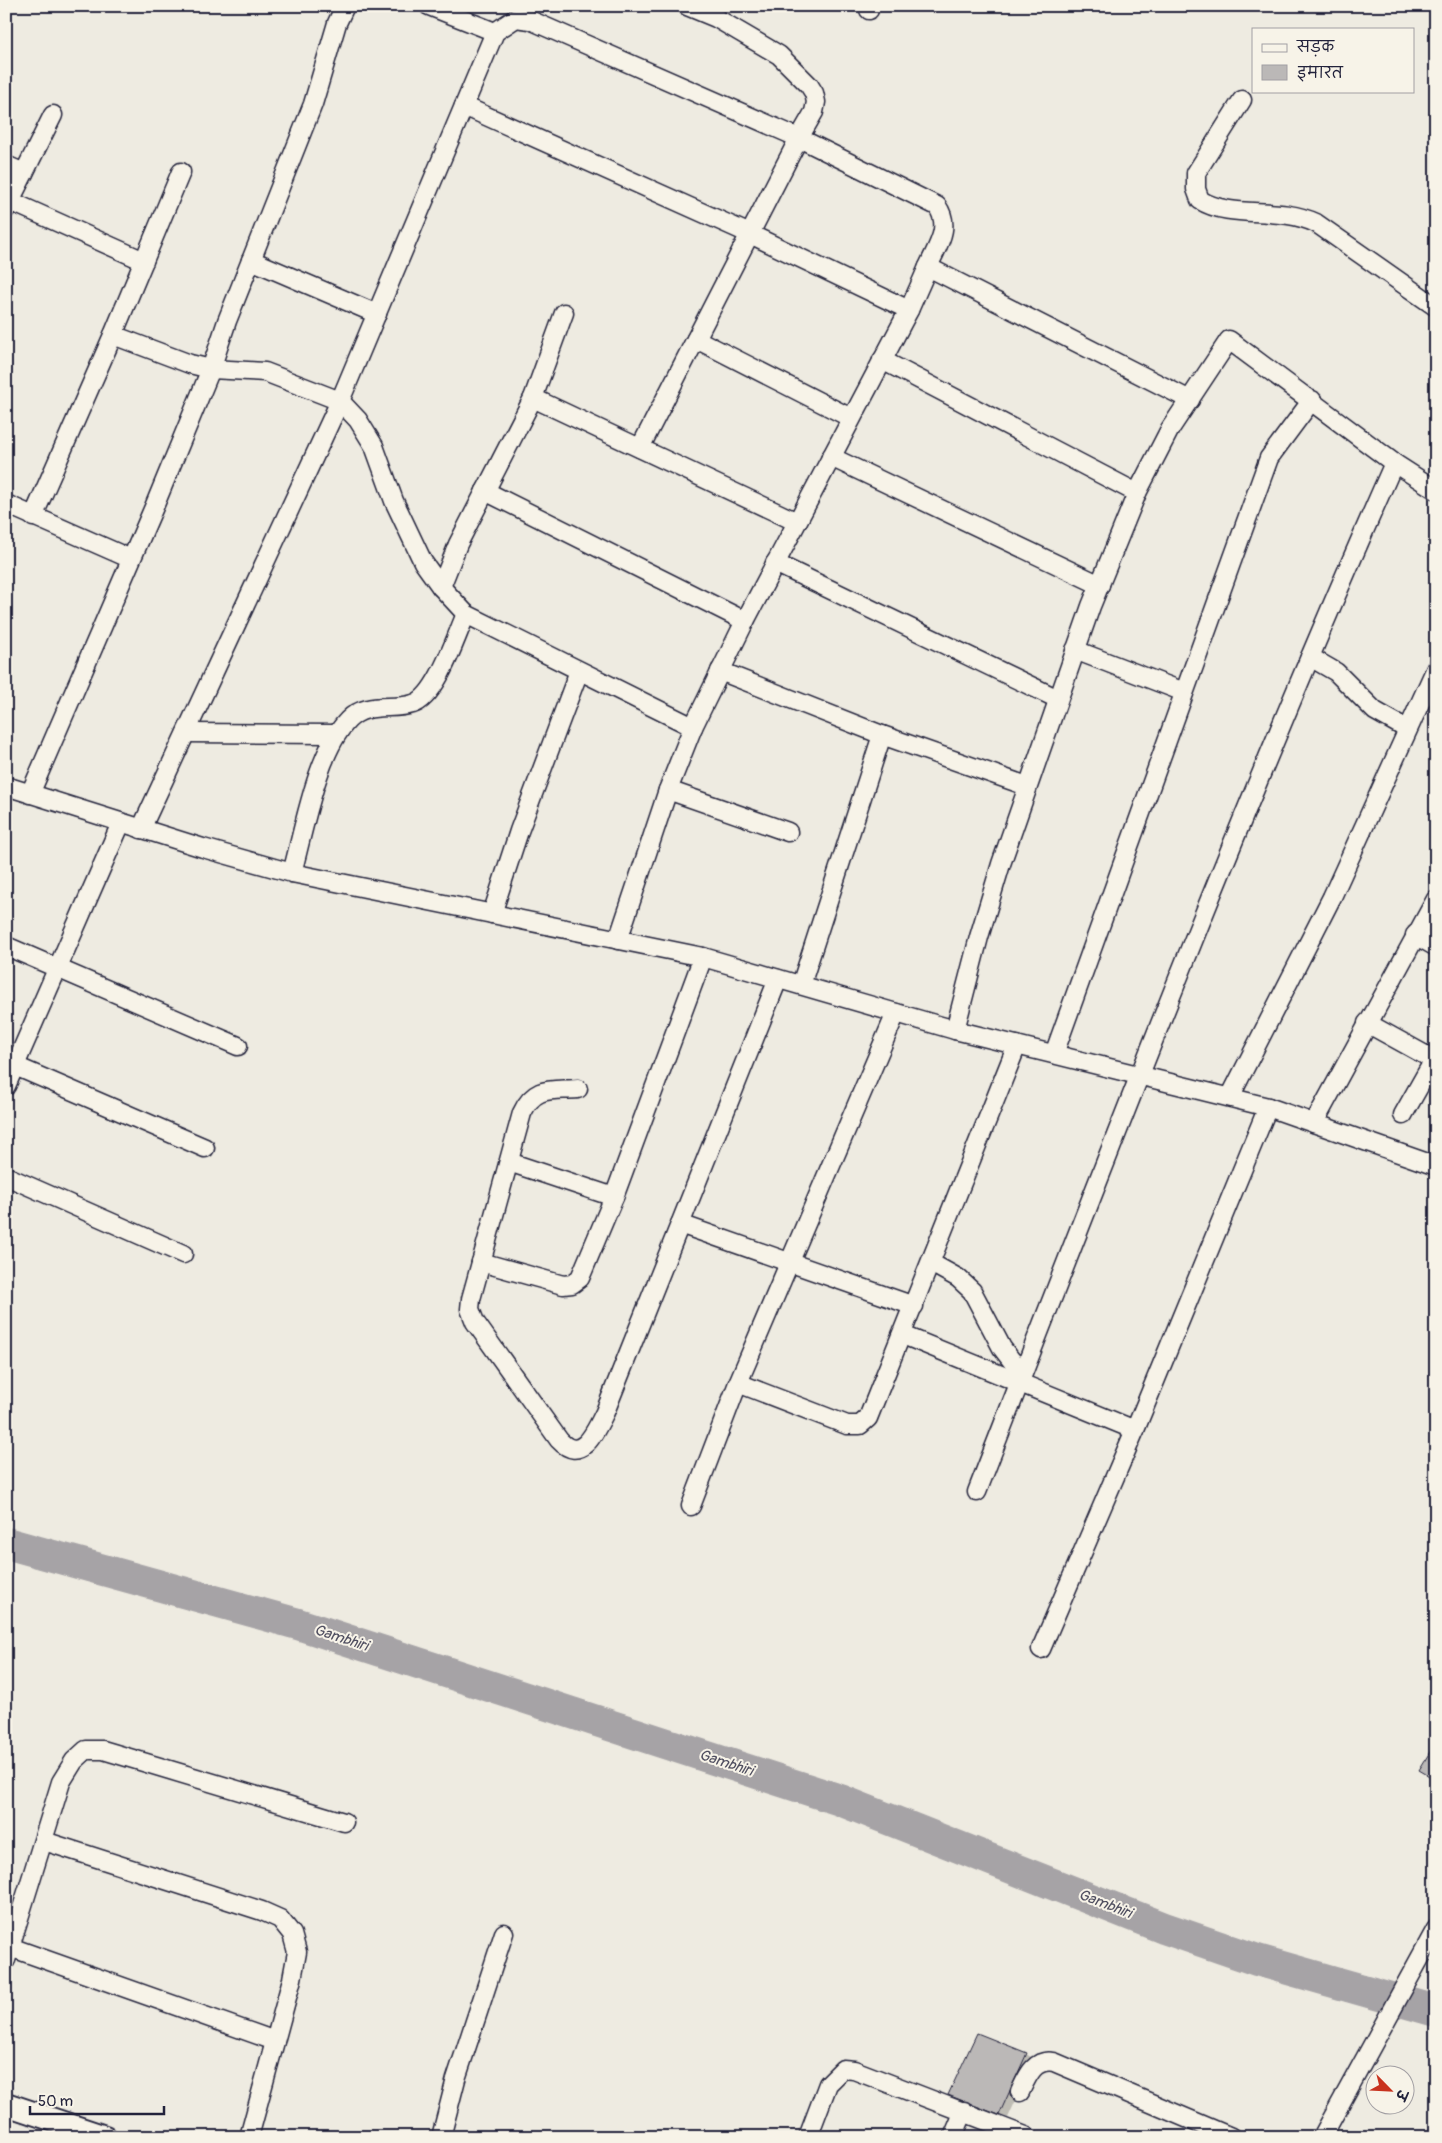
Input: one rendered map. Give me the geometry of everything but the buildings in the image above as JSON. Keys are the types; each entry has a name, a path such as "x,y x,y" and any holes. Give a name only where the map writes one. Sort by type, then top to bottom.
{"main road":[{"path":"6,2104 105,2137"}],"street":[{"path":"30,794 211,369 251,260 313,104 337,23 345,6"},
{"path":"429,6 495,32"},
{"path":"640,448 798,138 814,112 816,102 814,93 809,85 779,55 716,18 687,6"},
{"path":"141,829 340,402 495,32 516,18 530,20 798,138 937,206 943,214 945,222 943,232 909,310 775,563 693,727 668,790 618,940"},
{"path":"1242,100 1196,173 1196,189 1200,200 1211,207 1285,213 1316,223 1436,307"},
{"path":"464,106 750,234 909,310"},
{"path":"53,116 8,205 144,261"},
{"path":"6,165 24,173"},
{"path":"33,517 113,335 181,172"},
{"path":"251,260 377,314"},
{"path":"928,266 1190,400"},
{"path":"441,587 458,544 533,398 564,313"},
{"path":"113,335 190,364 211,369 265,372 340,402 358,420 374,446 394,502 423,562 441,587 466,614 693,727"},
{"path":"696,338 851,418"},
{"path":"955,1030 979,937 1027,786 1100,585 1137,493 1170,429 1228,340 1266,369 1312,400 1394,463 1436,490"},
{"path":"882,360 1137,493"},
{"path":"533,398 797,522"},
{"path":"1054,1054 1268,458 1312,400"},
{"path":"831,457 1100,585"},
{"path":"976,1492 1140,1075 1310,658 1394,463"},
{"path":"486,491 745,621"},
{"path":"6,504 132,558"},
{"path":"775,563 1058,699"},
{"path":"292,873 324,758 336,734 349,718 366,708 414,704 427,695 437,680 466,614"},
{"path":"1075,650 1184,692"},
{"path":"1310,658 1336,672 1375,711 1407,729"},
{"path":"1230,1097 1332,897 1436,668"},
{"path":"492,914 519,831 579,671"},
{"path":"720,671 882,735 1027,786"},
{"path":"186,733 336,734"},
{"path":"801,985 882,735"},
{"path":"6,786 121,823 292,873 703,957 955,1030 1268,1107 1436,1166"},
{"path":"668,790 788,832"},
{"path":"6,1086 11,1064 58,968 121,823"},
{"path":"1314,1123 1436,899"},
{"path":"1415,935 1436,947"},
{"path":"6,946 238,1046"},
{"path":"481,1262 562,1285 572,1284 580,1278 614,1197 703,957"},
{"path":"578,1088 545,1091 534,1095 528,1101 522,1113 510,1162 470,1299 470,1309 475,1322 559,1440 565,1447 573,1449 584,1446 592,1438 605,1412 778,979"},
{"path":"691,1506 738,1383 896,1013"},
{"path":"1367,1023 1435,1061 1403,1115"},
{"path":"738,1383 847,1425 860,1425 868,1418 903,1335 1017,1045"},
{"path":"11,1064 205,1148"},
{"path":"1041,1649 1135,1430 1268,1107"},
{"path":"510,1162 614,1197"},
{"path":"6,1176 183,1254"},
{"path":"680,1224 914,1306"},
{"path":"931,1263 958,1278 972,1291 1002,1348 1022,1377"},
{"path":"903,1335 1022,1377 1135,1430"},
{"path":"275,2042 8,1954 61,1782 74,1761 86,1750 103,1750 344,1822"},
{"path":"44,1841 262,1911 280,1919 292,1934 297,1952 292,1979 249,2137"},
{"path":"1322,2137 1436,1929"},
{"path":"441,2137 456,2079 504,1933"},
{"path":"1020,2092 1034,2067 1040,2062 1054,2062 1231,2137"},
{"path":"809,2136 828,2084 843,2069 854,2070 1028,2137"},
{"path":"954,2137 964,2111"}],"waterway":[{"name":"Gambhiri","path":"6,1543 298,1624 840,1800 1164,1928 1257,1960 1436,2011"}]}
